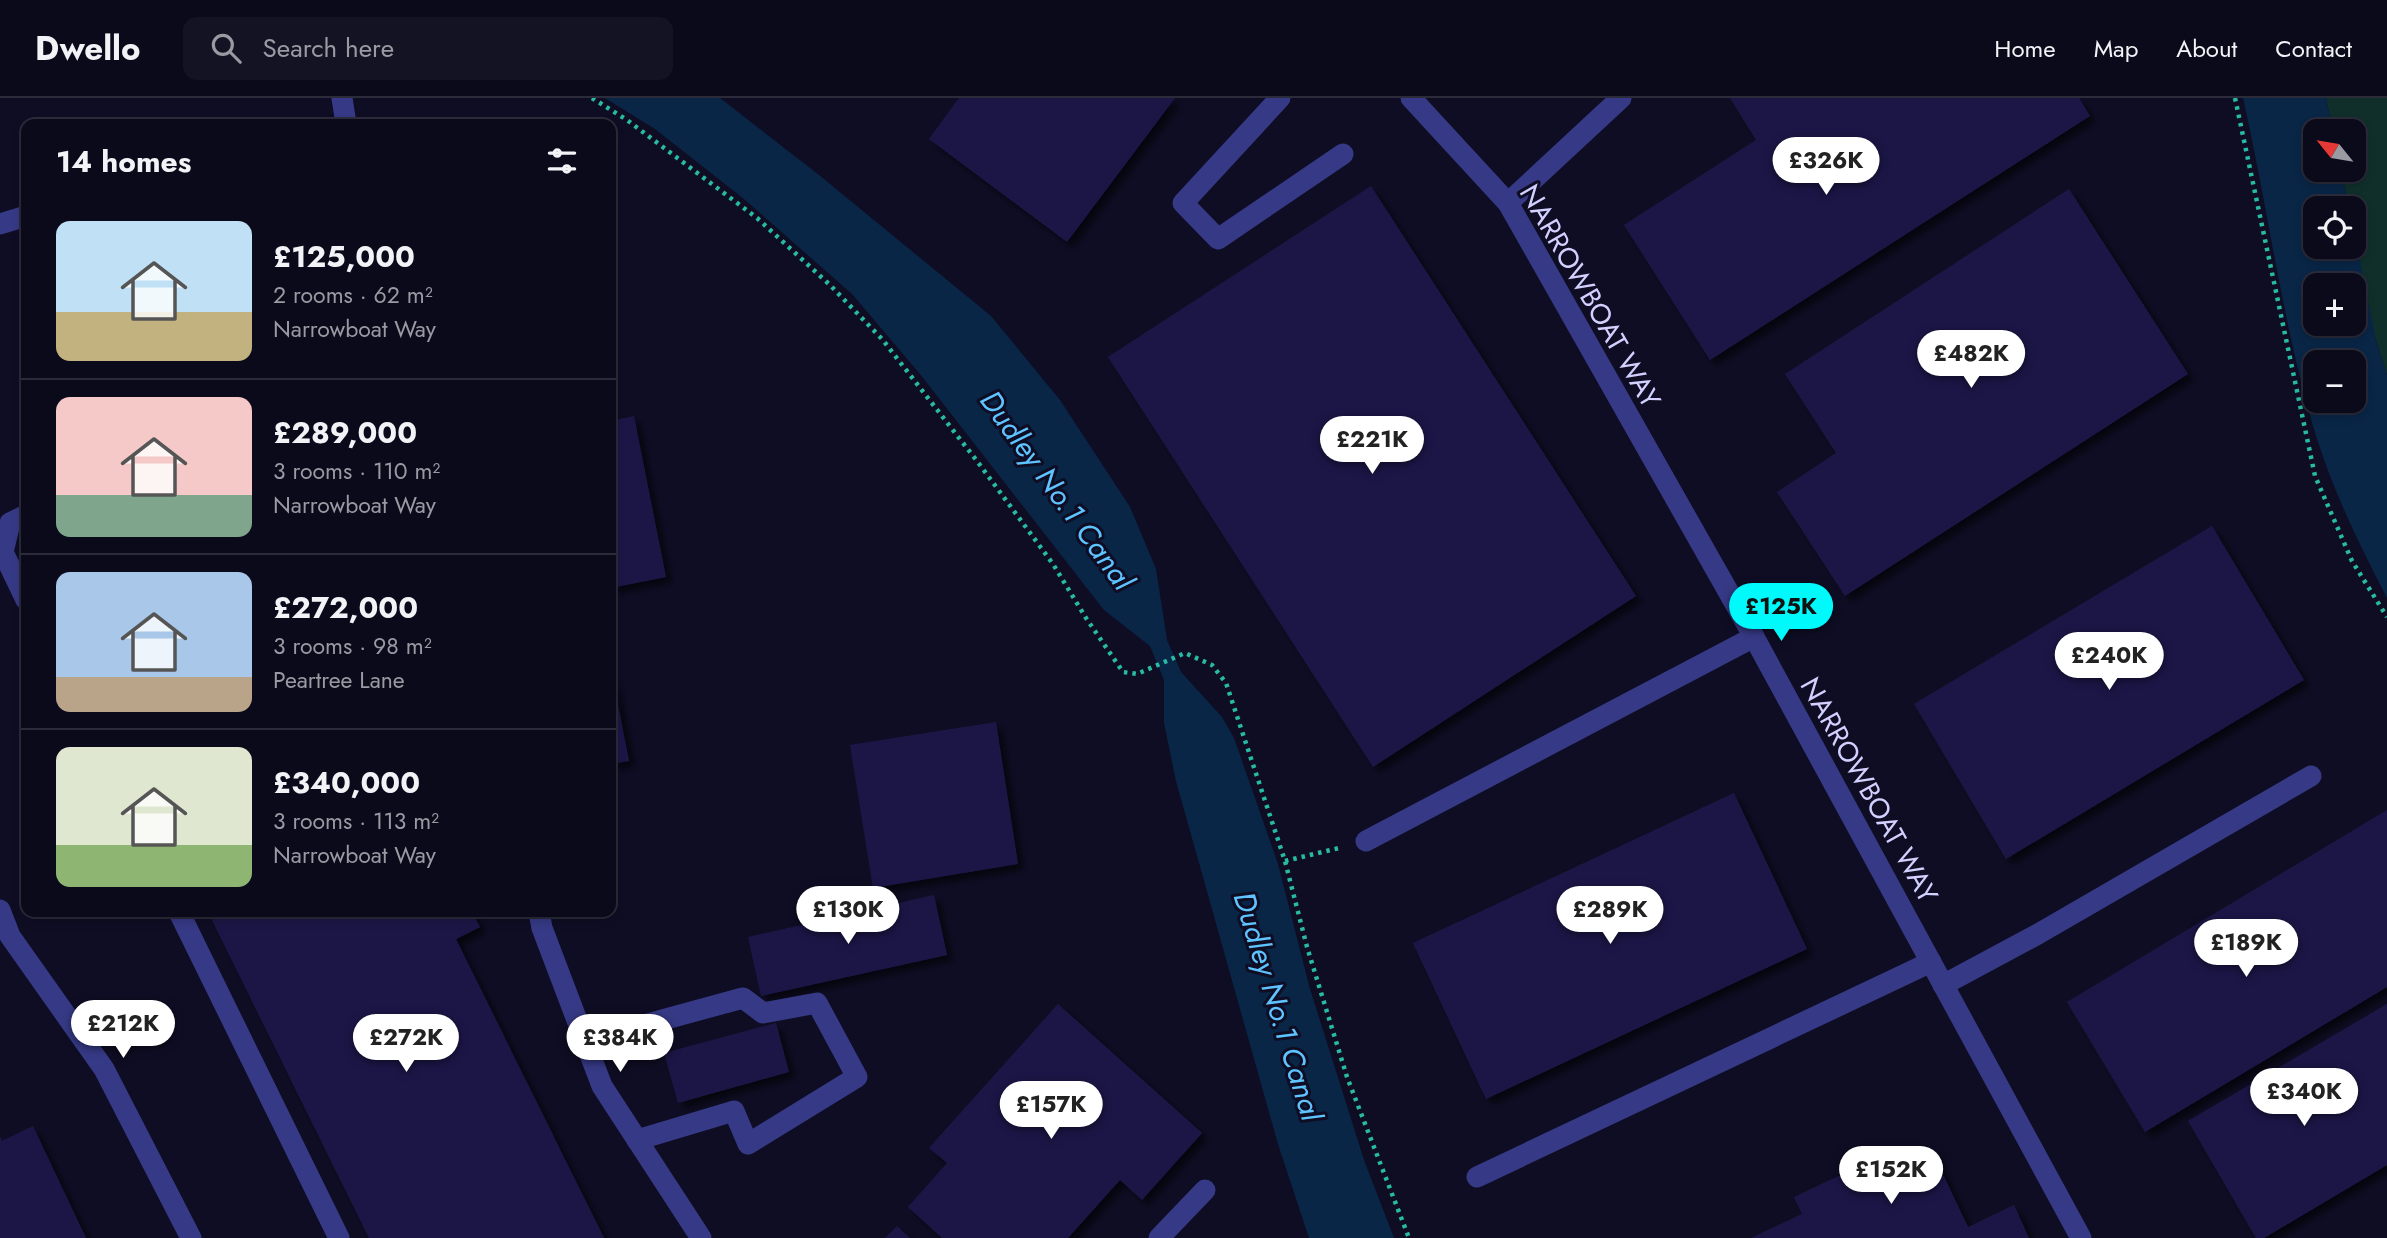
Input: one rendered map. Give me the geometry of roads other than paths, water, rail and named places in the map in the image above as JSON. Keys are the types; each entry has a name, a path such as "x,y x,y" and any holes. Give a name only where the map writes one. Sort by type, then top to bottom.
{"street":[{"path":"342,98 345,119"},
{"path":"1280,98 1183,203 1218,239 1343,154"},
{"name":"NARROWBOAT WAY","path":"1411,98 1508,203 1754,637 2081,1238"},
{"path":"1508,203 1621,98"},
{"path":"0,224 21,218"},
{"path":"21,518 10,523 3,552 21,590"},
{"path":"1366,841 1754,637"},
{"path":"1943,985 2038,934 2311,776"},
{"path":"0,910 10,936 104,1069 191,1238"},
{"path":"181,917 339,1238"},
{"path":"540,917 602,1086 701,1238"},
{"path":"1477,1177 1931,962"},
{"path":"585,1041 743,998 763,1013 817,1003 857,1077 748,1144 734,1111 637,1140"},
{"path":"1159,1238 1205,1189"}],"water":[{"name":"Dudley No.1 Canal","path":"605,98 720,98 991,316 1060,400 1130,507 1156,569 1167,640 1181,672 1222,717 1234,738 1278,864 1310,989 1364,1160 1394,1238 1309,1238 1278,1144 1176,781 1164,723 1164,680 1150,646 1104,610 920,374 852,294 744,199 655,129"},
{"path":"2243,98 2326,98 2330,119 2303,119 2303,182 2344,182 2346,196 2303,196 2303,259 2360,259 2362,273 2303,273 2303,336 2366,336 2366,291 2376,341 2387,375 2387,598 2332,482 2310,413 2366,413 2366,350 2303,350 2303,388"}]}
